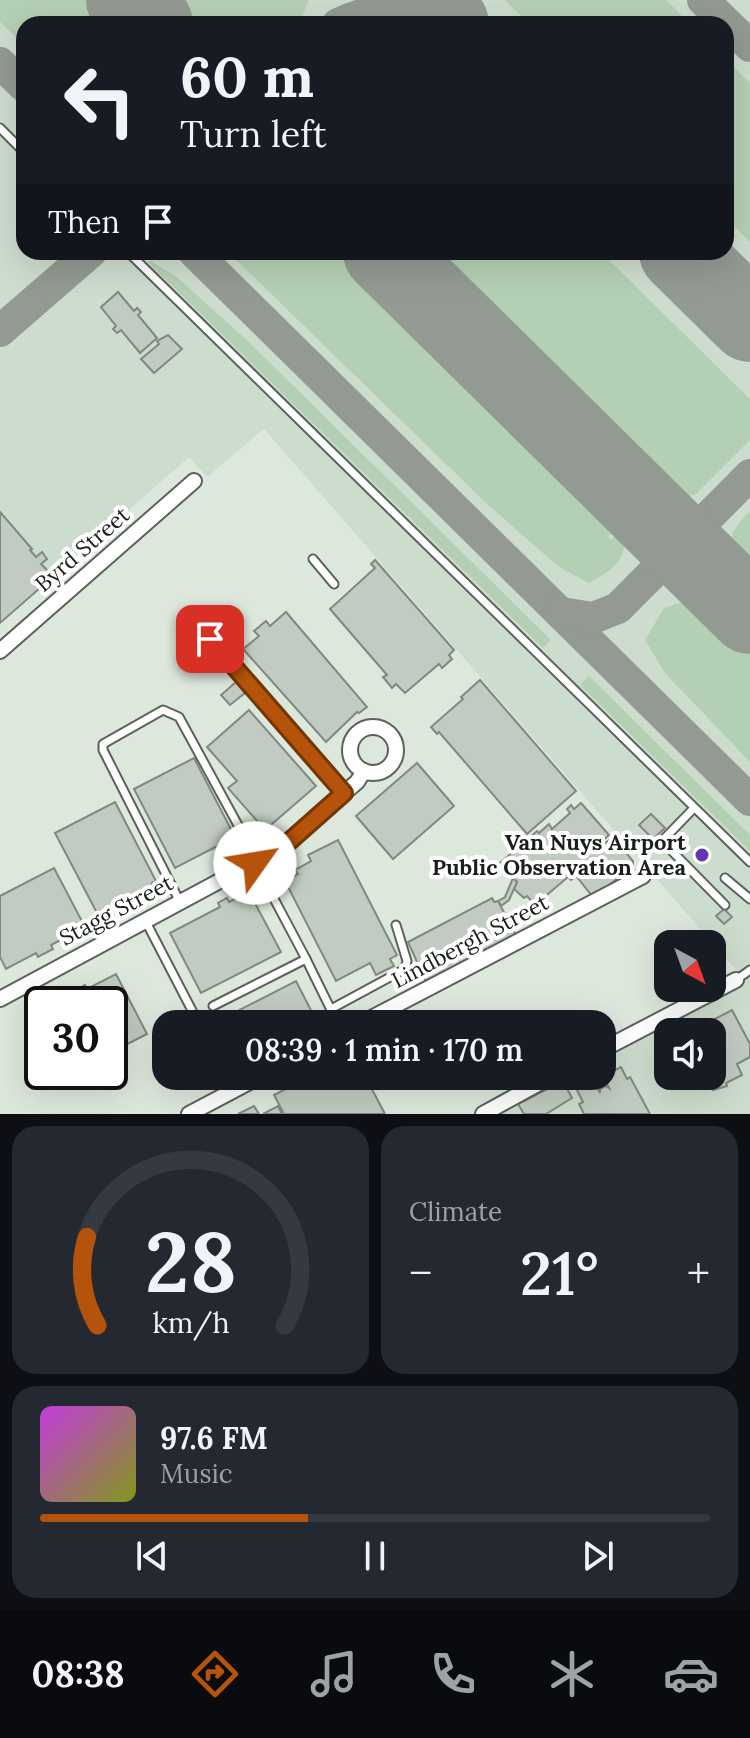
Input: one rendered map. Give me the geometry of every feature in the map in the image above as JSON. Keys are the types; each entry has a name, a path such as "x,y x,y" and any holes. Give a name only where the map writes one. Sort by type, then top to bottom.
{"street":[{"name":"Byrd Street","path":"0,651 194,481"},
{"name":"Stagg Street","path":"0,999 255,863 291,840 364,771"},
{"name":"Lindbergh Street","path":"387,1010 643,876"},
{"path":"616,1043 736,980"},
{"path":"189,1114 234,1090"},
{"path":"483,1114 527,1090"}],"lane":[{"path":"0,128 16,144"},
{"path":"136,260 750,862"},
{"path":"313,559 334,584"},
{"path":"210,639 344,793"},
{"path":"180,902 103,750 103,744 163,710 179,717 251,849 255,863 331,1009 405,969 407,961 396,925"},
{"path":"694,808 662,841 725,905"},
{"path":"725,878 750,899"},
{"path":"145,920 192,1010"},
{"path":"213,1006 306,959"},
{"path":"736,980 750,970"}],"shaded area":[{"path":"0,0 750,0 750,1114 494,1114 540,1090 616,1090 616,1051 654,1031 654,1090 726,1090 726,1018 678,1018 708,1002 726,1002 726,992 742,984 726,959 726,930 701,930 264,429 207,477 189,457 0,623"}],"green space":[{"path":"0,0 88,0 105,16 16,16 16,37 0,22"},
{"path":"166,0 309,0 302,16 182,16"},
{"path":"505,0 666,0 682,16 521,16"},
{"path":"734,67 750,83 750,242 734,226"},
{"path":"236,260 351,260 621,523 608,537 611,540 621,530 624,540 622,556 605,574 589,583 559,567 488,505"},
{"path":"432,260 609,260 750,399 750,440 695,495 682,496 664,488"},
{"path":"151,261 178,278 249,342 551,640 543,648 149,263"},
{"path":"750,511 750,573 736,556 731,542 736,528"},
{"path":"682,602 700,607 703,604 750,650 750,762 665,673 645,640 664,608"},
{"path":"589,676 750,835 750,851 580,685"}],"building":[{"path":"118,292 134,311 137,308 141,312 138,315 157,338 140,353 121,330 117,333 113,329 116,326 101,307"},
{"path":"168,335 182,349 154,373 141,359 159,344 157,341"},
{"path":"0,512 36,557 42,552 47,559 41,564 57,575 54,582 48,581 0,623"},
{"path":"375,560 454,650 449,655 452,659 442,668 439,664 405,693 396,684 392,688 383,677 387,675 330,609 375,568 371,564"},
{"path":"286,612 367,707 357,712 326,742 243,649 259,636 254,631 266,621 270,626"},
{"path":"480,680 576,791 527,834 439,732 437,734 431,727"},
{"path":"236,682 245,693 230,705 221,695"},
{"path":"249,710 316,786 265,830 228,788 237,781 207,747"},
{"path":"194,758 235,837 175,868 134,789"},
{"path":"417,763 454,806 393,859 356,816"},
{"path":"115,802 156,881 152,883 153,886 97,913 55,833"},
{"path":"581,803 609,835 591,851 613,837 633,865 600,893 592,896 576,876 571,880 568,877 535,905 514,889 517,882 500,863 537,831 539,833 549,824 552,829 570,813 567,809 571,805 574,809"},
{"path":"651,814 665,828 653,839 639,825"},
{"path":"338,840 397,955 390,959 394,966 376,975 370,963 336,981 285,881 298,874 295,870 311,861 308,855"},
{"path":"54,868 85,927 51,945 53,949 38,957 36,953 6,969 0,957 0,896"},
{"path":"513,878 517,882 509,900 501,906 498,901 505,897"},
{"path":"249,892 281,952 201,993 170,933 220,907 218,903 227,898 229,902"},
{"path":"492,898 494,902 498,901 517,937 427,984 408,942"},
{"path":"724,909 732,917 724,924 716,916"},
{"path":"116,974 122,986 93,986"},
{"path":"296,981 311,1010 239,1010"},
{"path":"128,997 147,1034 128,1044"},
{"path":"732,1010 750,1044 750,1057 737,1064 742,1075 726,1083 726,1018 717,1018"},
{"path":"621,1067 627,1079 630,1077 650,1114 584,1114 577,1090 598,1090 600,1093 600,1090 616,1090 616,1070"},
{"path":"284,1090 372,1090 385,1114 284,1114 274,1095"},
{"path":"545,1090 568,1090 572,1098 546,1114 524,1114 518,1104"},
{"path":"254,1106 259,1114 238,1114"},
{"path":"278,1106 282,1114 263,1114"}],"taxiway":[{"path":"703,0 719,16"},
{"path":"358,16 390,11 422,16"},
{"path":"734,30 750,46"},
{"path":"0,63 16,78"},
{"path":"0,331 82,260"},
{"path":"202,260 750,800"},
{"path":"561,613 593,618 618,608 750,475"},
{"path":"658,522 680,532 691,531 703,524"},
{"path":"663,564 685,559 707,570"}],"runway":[{"path":"127,0 144,16"},
{"path":"424,0 440,16"},
{"path":"392,260 750,613"},
{"path":"688,260 750,321"}],"place":[{"name":"Van Nuys Airport Public Observation Area","path":"702,855"}],"route":[{"path":"210,639 344,793 291,840 255,863"}]}
